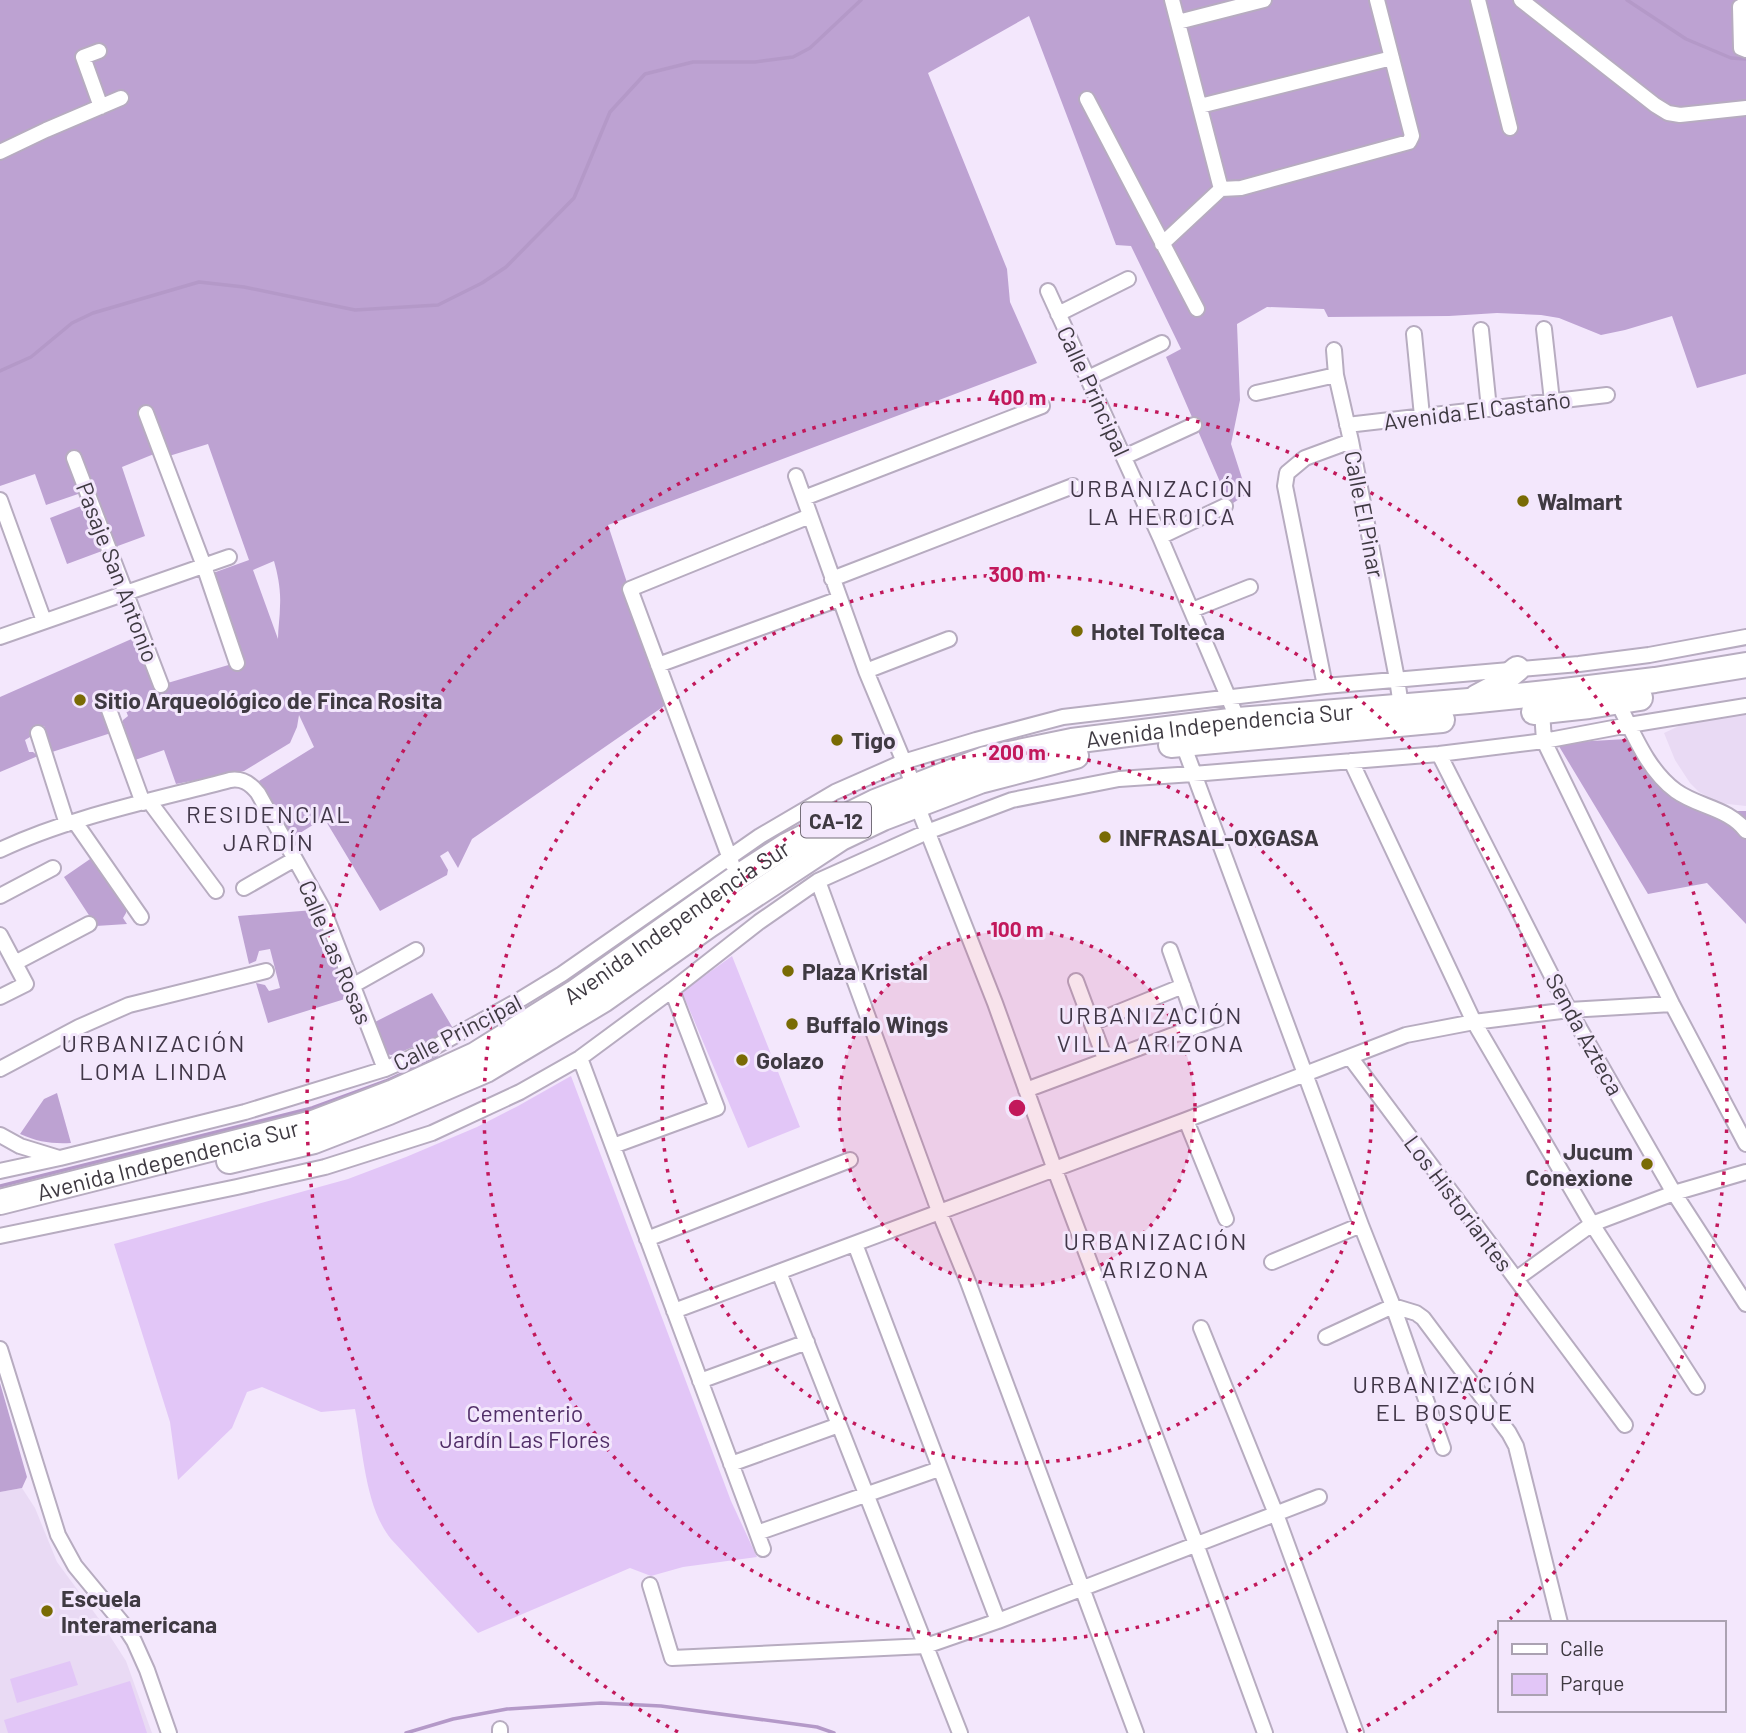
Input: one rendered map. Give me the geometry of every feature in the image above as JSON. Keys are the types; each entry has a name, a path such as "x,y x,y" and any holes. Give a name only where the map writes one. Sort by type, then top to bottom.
{"highway":[{"name":"Avenida Independencia Sur","path":"0,1214 314,1141 431,1095 496,1064 603,1000 719,918 841,838 883,818 915,796 985,758 1072,741 1230,700 1401,706 1655,680 1746,665"},
{"path":"1469,701 1494,688 1517,669"},
{"name":"Avenida Independencia Sur","path":"0,1202 313,1122 394,1091 475,1055 568,984 733,867 786,846 875,802 980,781 1074,756 1542,711 1746,681"}],"street":[{"path":"1172,0 1221,189"},
{"path":"1178,22 1264,0"},
{"path":"1162,244 1221,189 1241,188 1409,142 1412,136 1377,0"},
{"path":"1478,0 1510,128"},
{"path":"1521,0 1668,113 1679,116 1746,108"},
{"path":"1746,4 1740,7 1741,48 1746,50"},
{"path":"99,51 83,57 101,107"},
{"path":"1200,106 1392,58"},
{"path":"0,152 121,99"},
{"path":"1087,99 1197,309"},
{"path":"1058,314 1128,279"},
{"name":"Calle Principal","path":"1048,291 1160,537 1230,700"},
{"path":"1545,329 1552,401"},
{"path":"1481,330 1489,409"},
{"path":"1414,334 1422,416"},
{"path":"1088,378 1161,342"},
{"name":"Calle El Pinar","path":"1334,350 1336,375 1401,706"},
{"path":"1256,393 1336,375"},
{"name":"Avenida El Castaño","path":"1347,425 1607,395"},
{"path":"804,498 1042,406"},
{"path":"146,413 204,566 237,663"},
{"path":"1124,457 1194,425"},
{"path":"1325,685 1286,486 1287,473 1305,458 1351,441"},
{"name":"Pasaje San Antonio","path":"74,458 161,685"},
{"path":"796,476 839,599 995,1003 1265,1733"},
{"path":"832,579 1073,486"},
{"path":"0,500 44,621"},
{"path":"1160,537 1225,506"},
{"path":"810,516 630,589 733,867 760,836 835,792 903,762 1063,718 1230,700 1325,685 1649,655 1746,637"},
{"path":"0,637 229,557"},
{"path":"1192,611 1250,587"},
{"path":"658,665 839,599"},
{"path":"866,671 949,639"},
{"path":"1617,701 1644,754 1676,791 1731,817 1746,831"},
{"path":"0,1236 326,1167 432,1133 520,1092 580,1058 759,922 818,881 927,832 1012,800 1119,779 1439,754 1544,741 1746,706"},
{"path":"108,707 146,802 216,891"},
{"path":"1542,711 1544,741 1672,1004 1746,1144"},
{"path":"38,733 71,823 141,917"},
{"path":"1183,744 1393,1306 1443,1448"},
{"name":"Senda Azteca","path":"1439,754 1569,1010 1674,1193 1746,1304"},
{"path":"1351,761 1474,1022 1592,1224 1697,1387"},
{"name":"Calle Las Rosas","path":"146,802 230,780 237,779 252,786 323,909 385,1069"},
{"path":"0,850 71,823 146,802"},
{"path":"244,888 295,859"},
{"path":"0,896 53,868"},
{"path":"818,881 1136,1733"},
{"path":"15,963 89,924"},
{"path":"0,935 26,984 0,997"},
{"path":"352,986 416,950"},
{"path":"1170,950 1197,1026"},
{"path":"0,1069 79,1027 129,1005 266,971"},
{"path":"1076,981 1105,1059"},
{"name":"Calle Principal","path":"0,1171 245,1112 385,1069 445,1042 521,999 568,984"},
{"path":"1092,1023 1183,986"},
{"path":"612,1146 717,1108 672,990"},
{"path":"674,1311 1186,1121 1406,1035 1474,1022 1569,1010 1672,1004"},
{"path":"1026,1090 1219,1018"},
{"name":"Los Historiantes","path":"1350,1057 1516,1279 1592,1224 1674,1193 1746,1172"},
{"path":"580,1058 763,1549"},
{"path":"1186,1121 1226,1219"},
{"path":"0,1135 20,1146 60,1158"},
{"path":"647,1239 850,1160"},
{"path":"1272,1262 1361,1225"},
{"path":"855,1244 998,1621"},
{"path":"779,1272 960,1733"},
{"path":"1516,1279 1625,1425"},
{"path":"1326,1337 1393,1306 1423,1318 1509,1433 1516,1447 1560,1621"},
{"path":"1201,1328 1276,1514 1356,1733"},
{"path":"700,1381 807,1342"},
{"path":"0,1349 58,1535 75,1566 134,1641 169,1733"},
{"path":"731,1464 839,1425"},
{"path":"757,1533 939,1469"},
{"path":"650,1586 672,1658 926,1646 998,1621 1319,1497"}],"shaded area":[{"path":"0,0 1746,0 1746,374 1697,388 1672,316 1601,335 1559,318 1541,315 1497,313 1328,317 1324,309 1267,307 1237,324 1240,400 1231,444 1247,494 1230,505 1166,357 1181,349 1131,246 1116,245 1029,16 928,73 1007,269 1010,302 1037,363 608,525 667,704 472,839 458,868 448,851 440,856 448,870 447,875 380,911 324,818 292,838 259,781 314,747 299,715 290,743 244,771 176,784 164,750 135,760 123,723 128,716 123,703 117,704 114,700 101,705 111,733 52,752 44,726 30,730 30,737 25,740 29,752 38,756 0,772 0,697 136,637 154,687 242,661 213,573 249,560 208,444 169,456 141,417 154,454 122,467 145,536 115,547 81,493 46,505 35,474 0,486","holes":["274,561 280,595 278,639 253,570"]},
{"path":"86,504 102,551 67,564 50,518"},
{"path":"1746,707 1746,806 1719,803 1699,792 1690,783 1675,760 1664,733 1703,715"},
{"path":"1644,738 1649,756 1680,788 1734,811 1746,811 1746,924 1707,883 1648,894 1557,743"},
{"path":"93,857 126,905 123,918 127,924 96,926 64,877"},
{"path":"314,910 348,998 268,1023 256,983 265,985 269,991 280,988 270,949 259,951 256,961 249,964 238,916"},
{"path":"432,993 454,1030 396,1054 386,1054 373,1023"},
{"path":"57,1093 71,1143 45,1142 20,1134 44,1099"},
{"path":"0,1383 27,1477 22,1488 0,1492"},
{"name":"Escuela Interamericana","path":"22,1488 35,1508 57,1562 126,1661 152,1733 0,1733 0,1492"}],"green space":[{"name":"Golazo","path":"732,956 800,1127 748,1148 682,992"},
{"name":"Cementerio Jardín Las Flores","path":"571,1076 731,1501 757,1557 683,1567 651,1576 630,1568 478,1633 382,1526 370,1494 355,1409 321,1412 262,1387 247,1392 232,1428 178,1480 170,1422 114,1244 348,1179 477,1127"},
{"path":"70,1661 78,1685 17,1703 10,1679"},
{"path":"130,1681 147,1733 8,1733 4,1720"}],"waterway":[{"path":"0,371 31,357 72,323 93,313 199,282 244,287 355,310 438,305 482,283 506,267 574,198 610,112 645,74 693,62 755,62 793,57 810,48 861,0"},
{"path":"1627,0 1686,39 1731,58 1746,59"},
{"path":"0,1186 312,1108 386,1081 437,1058"},
{"path":"406,1733 453,1719 507,1709 601,1703 661,1706 817,1727 834,1733"}],"place":[{"name":"Walmart","path":"1523,501"},
{"name":"Hotel Tolteca","path":"1077,631"},
{"name":"Sitio Arqueológico de Finca Rosita","path":"80,700"},
{"name":"Tigo","path":"837,740"},
{"name":"INFRASAL-OXGASA","path":"1105,837"},
{"name":"Plaza Kristal","path":"788,971"},
{"name":"Buffalo Wings","path":"792,1024"},
{"name":"Golazo","path":"742,1060"},
{"name":"Jucum Conexione","path":"1647,1164"},
{"name":"Escuela Interamericana","path":"47,1611"}],"district":[{"name":"URBANIZACIÓN LA HEROICA","path":"1162,501"},
{"name":"RESIDENCIAL JARDÍN","path":"269,827"},
{"name":"URBANIZACIÓN VILLA ARIZONA","path":"1151,1028"},
{"name":"URBANIZACIÓN LOMA LINDA","path":"154,1056"},
{"name":"URBANIZACIÓN ARIZONA","path":"1156,1254"},
{"name":"URBANIZACIÓN EL BOSQUE","path":"1445,1397"}]}
